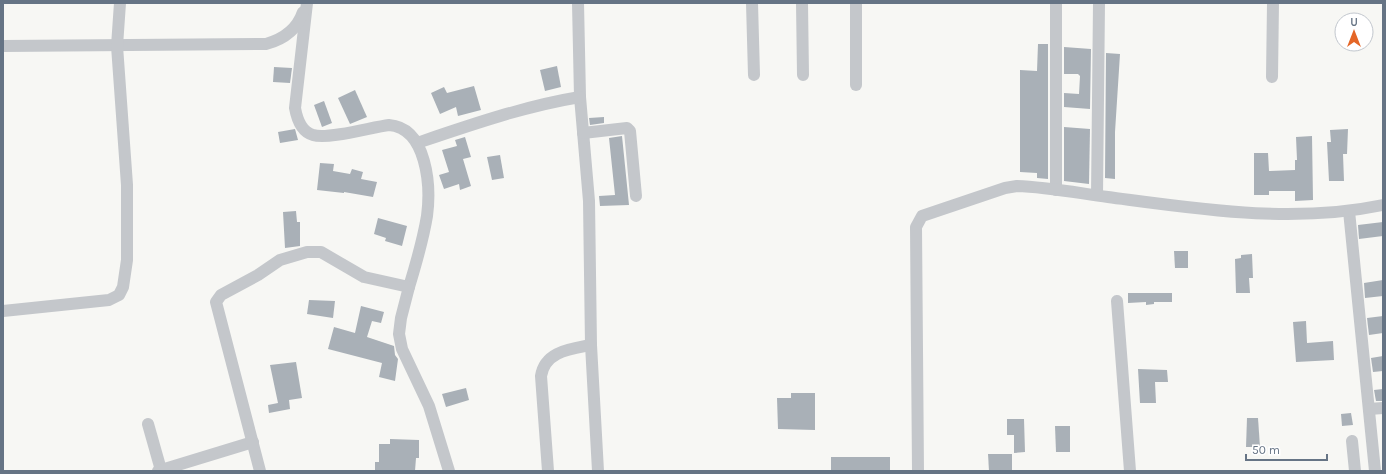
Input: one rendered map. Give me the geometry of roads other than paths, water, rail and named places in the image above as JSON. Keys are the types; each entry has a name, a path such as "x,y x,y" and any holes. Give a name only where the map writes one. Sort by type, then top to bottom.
{"street":[{"path":"3,311 109,300 119,295 123,287 127,260 127,185 118,46 120,3"},
{"path":"3,46 266,44 286,36 300,22 307,3"},
{"path":"307,3 295,108 300,124 308,133 320,136 389,124 396,125 408,131 417,143 426,168 427,215 401,318 399,334 402,349 429,406 449,471"},
{"path":"578,3 580,96 589,201 591,345 598,471"},
{"path":"752,3 754,75"},
{"path":"802,3 803,75"},
{"path":"856,3 856,85"},
{"path":"1056,3 1056,190"},
{"path":"1097,195 1099,3"},
{"path":"1272,77 1273,3"},
{"path":"417,143 490,119 558,100 580,96"},
{"path":"583,134 628,128 630,131 636,196"},
{"path":"918,471 916,227 919,218 927,213 1011,187 1030,187 1204,209 1284,214 1330,214 1383,205"},
{"path":"1349,211 1376,471"},
{"path":"260,471 217,307 217,299 280,260 307,252 321,252 364,277 409,287"},
{"path":"1117,300 1130,471"},
{"path":"548,471 541,376 543,367 546,362 556,354 569,349 591,345"},
{"path":"1369,409 1383,408"},
{"path":"148,424 159,470 253,442"},
{"path":"1352,441 1355,471"}]}
